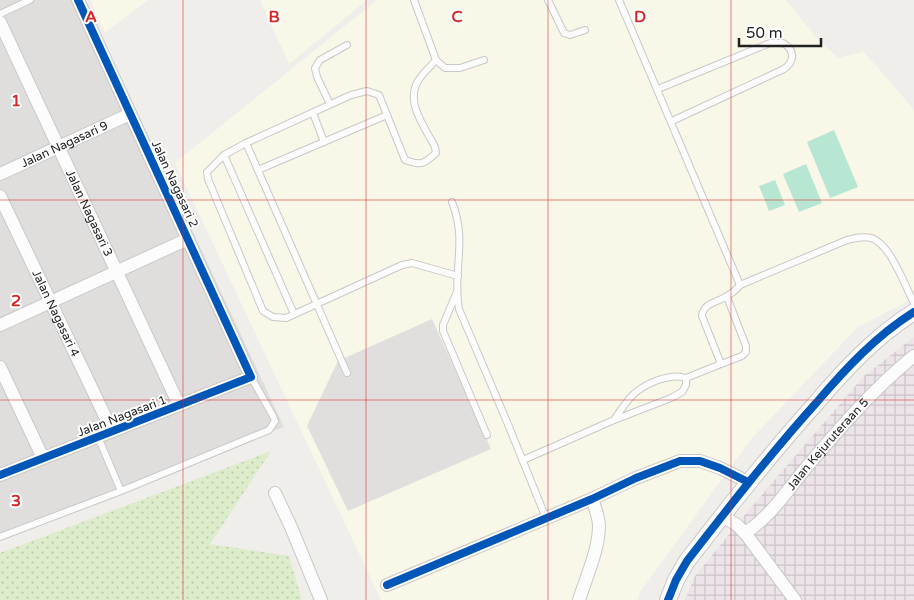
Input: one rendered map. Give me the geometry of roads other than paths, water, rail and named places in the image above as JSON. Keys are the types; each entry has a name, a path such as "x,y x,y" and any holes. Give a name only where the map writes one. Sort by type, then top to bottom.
{"street":[{"name":"Jalan Nagasari 2","path":"78,0 251,377"},
{"name":"Jalan Nagasari 3","path":"0,22 179,405"},
{"name":"Jalan Nagasari 9","path":"0,174 130,114"},
{"name":"Jalan Nagasari 4","path":"0,196 112,432"},
{"path":"0,325 188,239"},
{"path":"668,600 676,580 687,561 748,482 806,413 874,341 914,312"},
{"name":"Jalan Kejuruteraan 5","path":"745,533 761,521 778,504 808,465 861,404 886,379 914,356"},
{"path":"0,367 43,458"},
{"name":"Jalan Nagasari 1","path":"0,475 251,377"},
{"path":"387,585 680,461 700,461 720,468 748,482"},
{"path":"275,493 302,551 321,600"},
{"path":"579,600 592,561 599,527 597,512 592,499"},
{"path":"722,516 737,525 745,533 795,600"}],"lane":[{"path":"0,14 30,0"},
{"path":"414,0 436,60 446,68 460,68 484,60"},
{"path":"548,0 564,33 570,35 584,30"},
{"path":"619,0 740,285"},
{"path":"658,89 770,43 783,43 791,50 791,62 784,69 672,121"},
{"path":"330,104 317,77 315,68 320,60 347,45"},
{"path":"436,60 418,81 412,97 415,108 435,147 436,153 426,162 416,165 405,160 379,95 367,91 351,95 330,104 246,143 224,155 207,172 208,180 263,311 273,317 286,318 402,265 412,263 458,276"},
{"path":"313,112 324,142"},
{"path":"258,170 387,115"},
{"path":"246,143 347,373"},
{"path":"224,155 294,314"},
{"path":"452,202 457,216 460,241 458,276 456,294 443,325 487,435"},
{"path":"721,364 702,316 702,311 706,306 726,297 740,285 847,240 861,237 871,238 879,242 886,249 914,303"},
{"path":"456,294 464,322 546,518"},
{"path":"614,420 628,399 643,386 669,376 686,378 742,356 746,352 746,346 726,297"},
{"path":"0,537 121,491 269,430 274,421 273,416 251,377"},
{"path":"522,460 614,420 671,398 682,392 686,385 686,378"},
{"path":"98,437 121,491"}]}
